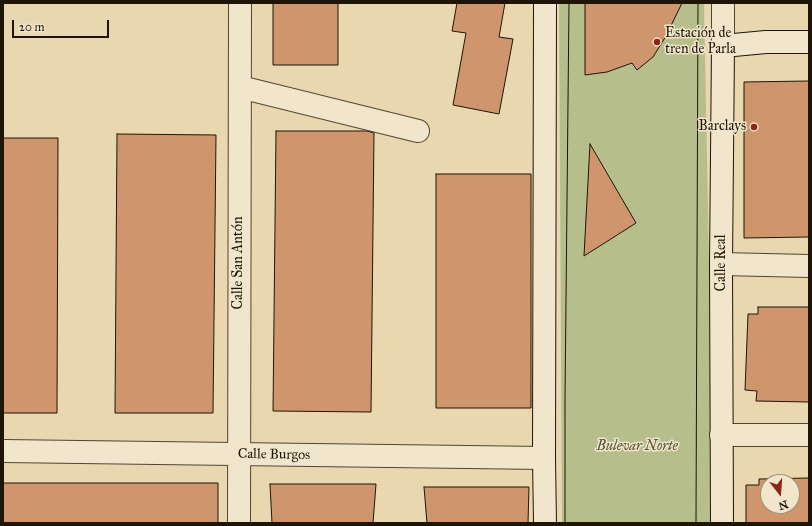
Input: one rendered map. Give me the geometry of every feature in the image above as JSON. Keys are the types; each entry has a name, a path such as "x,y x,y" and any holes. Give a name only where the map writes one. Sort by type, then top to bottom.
{"street":[{"name":"Calle San Antón","path":"239,523 240,3"},
{"path":"545,3 545,523"},
{"name":"Calle Real","path":"722,523 721,264 723,3"},
{"path":"723,46 766,42 809,42"},
{"path":"240,87 418,130"},
{"path":"721,264 809,266"},
{"path":"722,435 809,435"},
{"name":"Calle Burgos","path":"3,451 544,458"}],"green space":[{"name":"Bulevar Norte","path":"559,3 704,3 714,523 562,523"}],"building":[{"path":"273,3 338,3 338,65 273,65"},
{"path":"457,3 505,3 499,37 513,39 499,114 453,105 466,33 452,31"},
{"path":"585,3 682,3 666,36 653,57 637,70 632,63 607,72 585,75"},
{"path":"809,81 809,237 744,238 744,82"},
{"path":"276,131 367,131 374,133 371,412 273,411"},
{"path":"117,134 216,135 213,413 115,413"},
{"path":"3,138 58,138 57,413 3,413"},
{"path":"590,144 636,223 584,256"},
{"path":"436,174 531,174 531,408 436,408"},
{"path":"758,307 809,307 809,402 756,401 757,391 745,390 748,314 758,314"},
{"path":"800,478 809,478 809,523 746,523 746,485 759,485 760,479 760,514 800,514"},
{"path":"3,483 218,483 218,523 3,523"},
{"path":"270,484 376,484 373,523 272,523"},
{"path":"424,487 529,487 528,523 427,523"}],"tram line":[{"path":"565,523 569,3"},
{"path":"696,523 698,3"}],"place":[{"name":"Estación de tren de Parla","path":"657,42"},
{"name":"Barclays","path":"754,127"}]}
